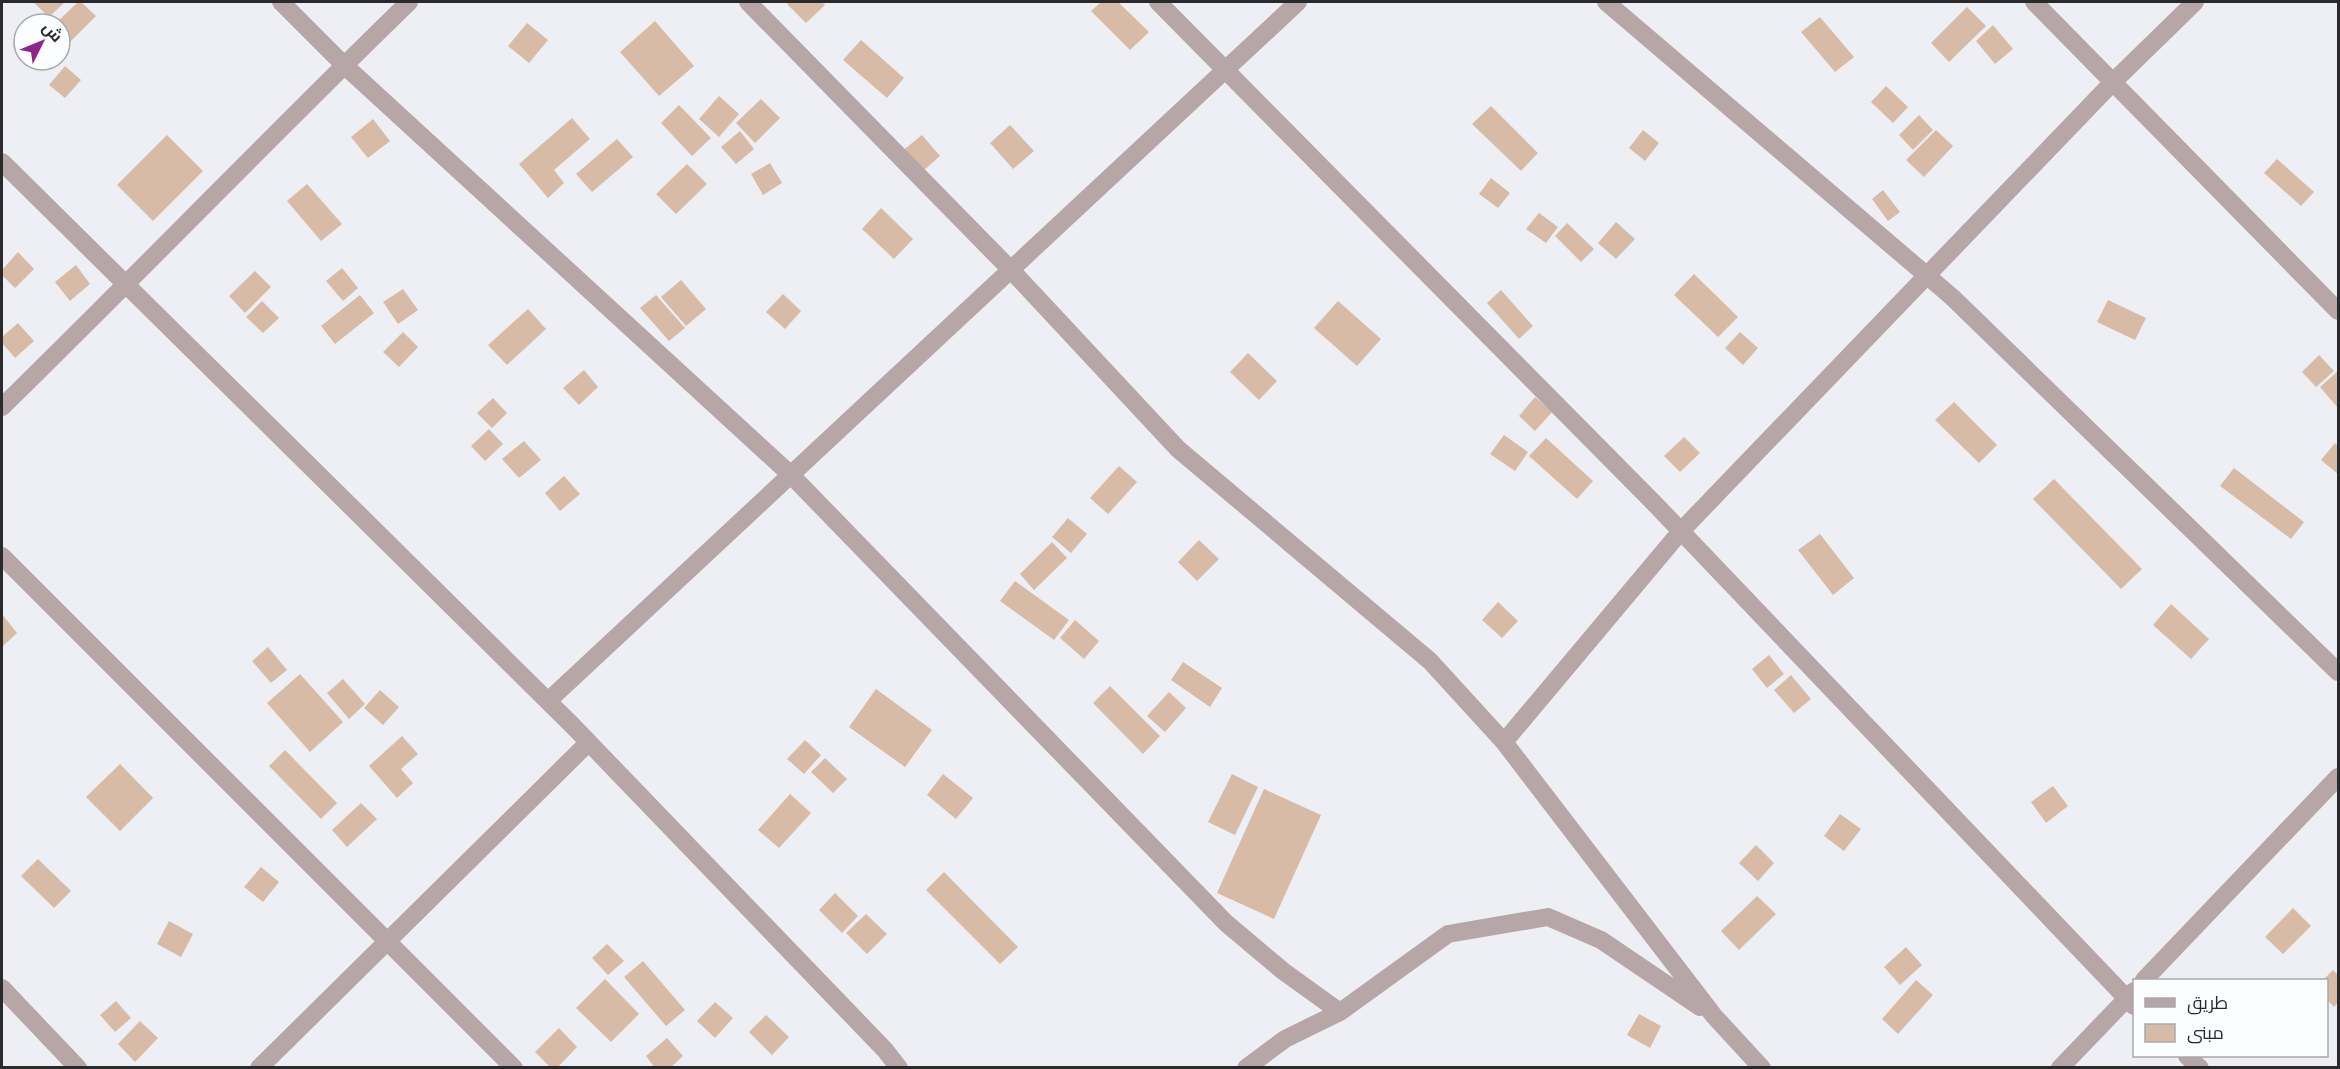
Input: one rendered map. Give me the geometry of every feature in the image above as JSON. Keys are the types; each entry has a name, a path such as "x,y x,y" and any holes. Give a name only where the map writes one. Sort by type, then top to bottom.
{"street":[{"path":"281,2 344,65 790,475 1226,923 1283,971 1340,1012"},
{"path":"2,407 409,2"},
{"path":"748,2 1011,270 1179,449 1430,661 1504,742 1714,1016 1762,1068"},
{"path":"1158,2 1680,531 2132,998 2060,1068"},
{"path":"548,701 1298,2"},
{"path":"1606,2 1952,297 2338,672"},
{"path":"2034,2 2338,311"},
{"path":"1504,742 1680,531 2114,82 2195,2"},
{"path":"2,162 548,701 885,1050 899,1068"},
{"path":"2,556 514,1068"},
{"path":"259,1068 588,743"},
{"path":"2146,979 2338,777"},
{"path":"1246,1068 1285,1039 1340,1012 1448,934 1548,917 1601,940 1714,1016"},
{"path":"2,988 78,1068"},
{"path":"2188,1057 2200,1068"}],"building":[{"path":"33,2 65,2 54,12 44,12"},
{"path":"81,2 96,16 72,40 72,12 68,12"},
{"path":"789,2 822,2 825,5 806,23 787,4"},
{"path":"1101,2 1118,2 1149,32 1130,50 1091,11"},
{"path":"1967,7 1986,26 1949,62 1931,43"},
{"path":"1820,17 1854,57 1835,72 1801,32"},
{"path":"655,21 694,66 659,96 620,52"},
{"path":"527,23 548,40 529,63 508,46"},
{"path":"1993,25 2013,49 1995,64 1976,41"},
{"path":"861,40 904,78 887,98 843,60"},
{"path":"60,72 72,72 81,80 65,98 49,85"},
{"path":"1886,86 1908,107 1893,123 1871,102"},
{"path":"719,96 739,114 719,137 699,119"},
{"path":"761,99 780,118 755,143 736,123"},
{"path":"679,105 711,138 692,156 661,123"},
{"path":"1491,106 1538,153 1521,171 1472,124"},
{"path":"1919,115 1933,130 1913,150 1899,135"},
{"path":"572,118 590,139 554,170 564,183 548,198 519,164"},
{"path":"373,119 390,141 368,158 351,137"},
{"path":"1010,125 1034,151 1013,169 990,143"},
{"path":"1643,130 1659,143 1645,161 1629,148"},
{"path":"1936,130 1953,146 1924,177 1906,160"},
{"path":"740,131 754,149 736,164 721,147"},
{"path":"167,135 203,171 153,221 117,185"},
{"path":"922,135 940,156 915,178 896,156"},
{"path":"617,139 633,157 592,192 576,174"},
{"path":"2277,159 2314,192 2301,206 2264,173"},
{"path":"770,163 782,183 763,195 751,174"},
{"path":"687,164 707,184 676,214 656,194"},
{"path":"1491,178 1510,193 1498,208 1479,194"},
{"path":"307,184 342,224 321,241 287,201"},
{"path":"1883,190 1900,212 1888,221 1872,199"},
{"path":"881,208 913,239 894,259 862,229"},
{"path":"1539,213 1558,227 1546,243 1526,229"},
{"path":"1616,222 1635,239 1616,259 1598,243"},
{"path":"1567,223 1594,249 1581,262 1555,236"},
{"path":"18,252 34,269 15,288 2,275 2,270"},
{"path":"76,265 90,284 70,301 55,282"},
{"path":"342,268 358,288 343,301 326,281"},
{"path":"255,271 271,287 245,313 229,296"},
{"path":"1694,274 1738,317 1718,337 1674,295"},
{"path":"681,280 706,309 686,326 661,297"},
{"path":"403,289 418,310 398,324 383,302"},
{"path":"1501,290 1533,326 1519,339 1487,303"},
{"path":"783,294 801,311 785,329 766,312"},
{"path":"360,295 374,313 335,344 321,326"},
{"path":"656,295 685,328 669,341 640,308"},
{"path":"2108,300 2146,318 2135,340 2097,322"},
{"path":"262,301 279,318 263,333 246,317"},
{"path":"1338,301 1381,339 1357,366 1314,328"},
{"path":"528,309 546,329 507,365 488,345"},
{"path":"18,323 34,341 15,358 2,343 2,337"},
{"path":"403,332 418,347 399,367 383,352"},
{"path":"1740,332 1758,348 1743,365 1725,348"},
{"path":"1248,353 1277,381 1259,400 1230,372"},
{"path":"2319,355 2334,371 2316,387 2302,372"},
{"path":"584,370 598,387 579,405 563,388"},
{"path":"2338,371 2338,408 2320,387"},
{"path":"1535,397 1552,412 1535,431 1519,416"},
{"path":"493,398 507,413 492,428 477,413"},
{"path":"1954,402 1997,445 1979,463 1935,420"},
{"path":"489,429 503,444 485,461 471,446"},
{"path":"1504,435 1528,452 1515,471 1490,454"},
{"path":"1684,437 1700,453 1680,472 1664,456"},
{"path":"1546,438 1593,481 1577,499 1529,456"},
{"path":"524,441 541,460 519,478 502,459"},
{"path":"2335,443 2338,446 2338,474 2321,460"},
{"path":"1119,466 1137,482 1108,514 1090,498"},
{"path":"2234,468 2304,522 2291,539 2220,486"},
{"path":"564,476 580,494 560,511 545,493"},
{"path":"2054,479 2142,569 2121,589 2033,499"},
{"path":"1068,518 1087,534 1071,553 1052,537"},
{"path":"1820,534 1854,578 1833,595 1798,550"},
{"path":"1199,540 1219,559 1197,581 1178,562"},
{"path":"1052,542 1067,558 1034,590 1020,574"},
{"path":"1015,581 1069,620 1054,640 1000,601"},
{"path":"1498,602 1518,621 1502,638 1482,620"},
{"path":"2171,604 2209,639 2191,659 2153,625"},
{"path":"2,614 17,633 2,647"},
{"path":"1075,620 1099,641 1084,659 1060,638"},
{"path":"268,647 287,670 271,683 252,661"},
{"path":"1769,655 1784,674 1767,688 1752,669"},
{"path":"1183,662 1222,688 1210,707 1171,680"},
{"path":"300,674 343,722 310,752 267,703"},
{"path":"1791,675 1811,699 1794,713 1774,690"},
{"path":"343,679 365,704 349,719 327,693"},
{"path":"1110,686 1160,736 1143,754 1093,703"},
{"path":"876,689 932,730 905,767 849,727"},
{"path":"380,690 399,707 383,725 364,708"},
{"path":"1169,692 1186,708 1165,732 1147,716"},
{"path":"402,736 418,754 401,769 413,783 397,798 369,766"},
{"path":"805,740 821,755 804,774 787,759"},
{"path":"285,750 337,803 321,819 269,766"},
{"path":"825,758 847,779 833,793 811,772"},
{"path":"120,764 153,798 120,831 86,797"},
{"path":"943,774 973,798 956,819 927,795"},
{"path":"1232,774 1258,787 1235,835 1208,822"},
{"path":"2053,786 2068,806 2046,823 2031,802"},
{"path":"1264,789 1321,815 1274,919 1217,893"},
{"path":"790,794 811,813 779,848 758,830"},
{"path":"361,803 377,819 347,847 332,830"},
{"path":"1840,814 1861,829 1844,851 1824,836"},
{"path":"1756,845 1774,863 1758,881 1739,863"},
{"path":"38,859 71,891 54,908 21,876"},
{"path":"261,867 279,882 263,902 244,887"},
{"path":"944,872 1018,947 1000,964 926,890"},
{"path":"835,893 858,916 842,933 819,910"},
{"path":"1757,896 1776,914 1739,950 1721,931"},
{"path":"2293,908 2311,926 2283,954 2265,937"},
{"path":"866,914 887,934 867,954 846,933"},
{"path":"169,921 193,934 181,957 157,944"},
{"path":"607,944 624,961 608,975 592,958"},
{"path":"1906,947 1922,965 1900,985 1884,967"},
{"path":"643,961 685,1010 666,1026 624,977"},
{"path":"2333,970 2338,975 2338,1002 2334,1007 2328,1001 2328,979 2324,979"},
{"path":"605,979 639,1014 611,1042 576,1008"},
{"path":"1916,980 1933,995 1898,1034 1882,1019"},
{"path":"116,1001 131,1018 115,1032 100,1015"},
{"path":"715,1002 733,1018 715,1038 697,1021"},
{"path":"1639,1014 1661,1026 1650,1048 1627,1035"},
{"path":"766,1015 789,1037 772,1055 749,1032"},
{"path":"140,1021 158,1038 135,1062 118,1044"},
{"path":"559,1028 577,1047 557,1068 551,1068 535,1052"},
{"path":"667,1038 683,1056 670,1068 655,1068 646,1056"}]}
